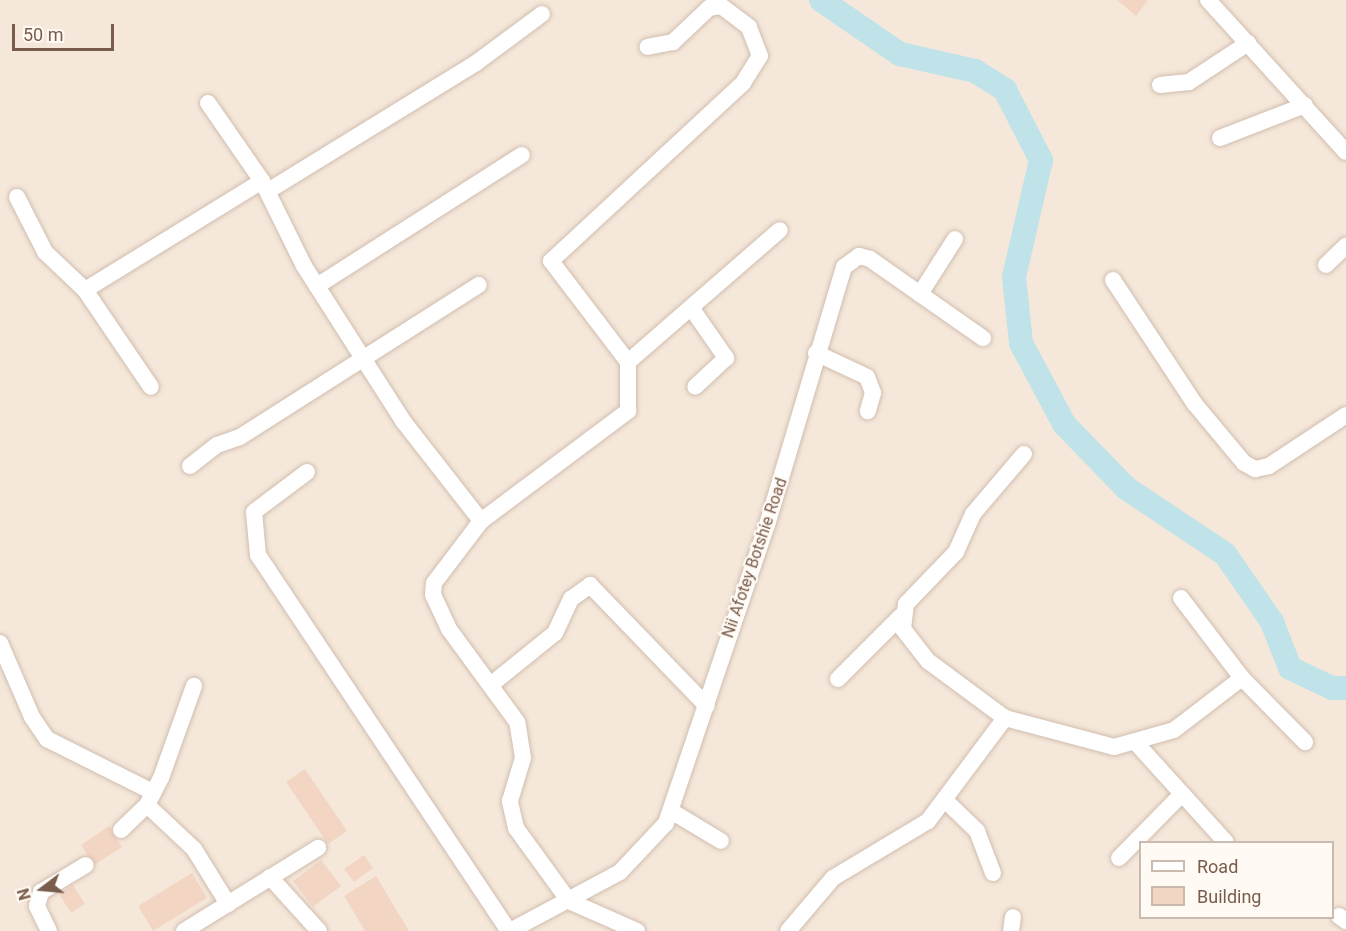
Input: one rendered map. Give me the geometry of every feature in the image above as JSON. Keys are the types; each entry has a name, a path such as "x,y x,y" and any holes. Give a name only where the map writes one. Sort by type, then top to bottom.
{"street":[{"path":"1208,0 1346,152"},
{"path":"637,931 569,901 516,828 510,801 523,758 521,735 493,683 449,629 433,594 442,571 481,521 618,423 628,411 628,362 551,261 743,83 760,56 749,27 721,6 710,8 673,42 647,47"},
{"path":"85,290 476,63 542,14"},
{"path":"1160,85 1189,82 1248,43"},
{"path":"208,104 265,186 317,286 403,421 481,521"},
{"path":"1220,138 1305,105"},
{"path":"317,286 522,156"},
{"path":"17,197 45,252 85,290 151,387"},
{"path":"628,362 692,309 780,230"},
{"path":"920,294 955,239"},
{"path":"1326,265 1346,246"},
{"name":"Nii Afotey Botshie Road","path":"509,931 620,872 671,812 791,452 816,353 840,278 852,259 870,259 983,338"},
{"path":"1113,280 1194,402 1244,463 1255,469 1269,466 1346,415"},
{"path":"190,466 217,445 240,437 479,285"},
{"path":"692,309 726,358 696,387"},
{"path":"816,353 867,377 873,393 868,411"},
{"path":"838,679 901,616 906,604 957,552 973,514 1024,454"},
{"path":"307,472 254,512 258,555 509,931"},
{"path":"493,683 558,630 571,599 590,585 707,706"},
{"path":"1181,598 1242,678 1305,742"},
{"path":"901,616 908,638 928,661 1005,718 1100,744 1137,744 1174,730 1242,678"},
{"path":"0,643 32,717 47,739 150,798 195,849 228,904"},
{"path":"121,830 150,798 194,686"},
{"path":"788,931 833,878 906,838 947,802 1005,718"},
{"path":"1137,744 1224,841"},
{"path":"1119,858 1182,794"},
{"path":"947,802 977,831 993,873"},
{"path":"671,812 721,841"},
{"path":"184,931 318,848"},
{"path":"49,931 37,906 40,892 86,866"},
{"path":"270,877 318,931"}],"shaded area":[{"path":"0,0 1346,0 1346,931 0,931"}],"building":[{"path":"1117,0 1148,0 1136,16"},
{"path":"305,769 347,831 328,844 286,782"},
{"path":"109,826 122,847 94,865 81,845"},
{"path":"364,855 373,868 354,882 344,869"},
{"path":"321,860 341,886 313,907 293,881"},
{"path":"192,873 207,898 153,931 138,906"},
{"path":"376,876 409,931 365,931 344,896"},
{"path":"73,885 85,904 71,913 59,894"}],"waterway":[{"path":"821,0 900,54 975,71 1005,90 1041,160 1014,277 1021,343 1064,424 1126,488 1225,554 1272,622 1290,668 1332,688 1346,688"}]}
